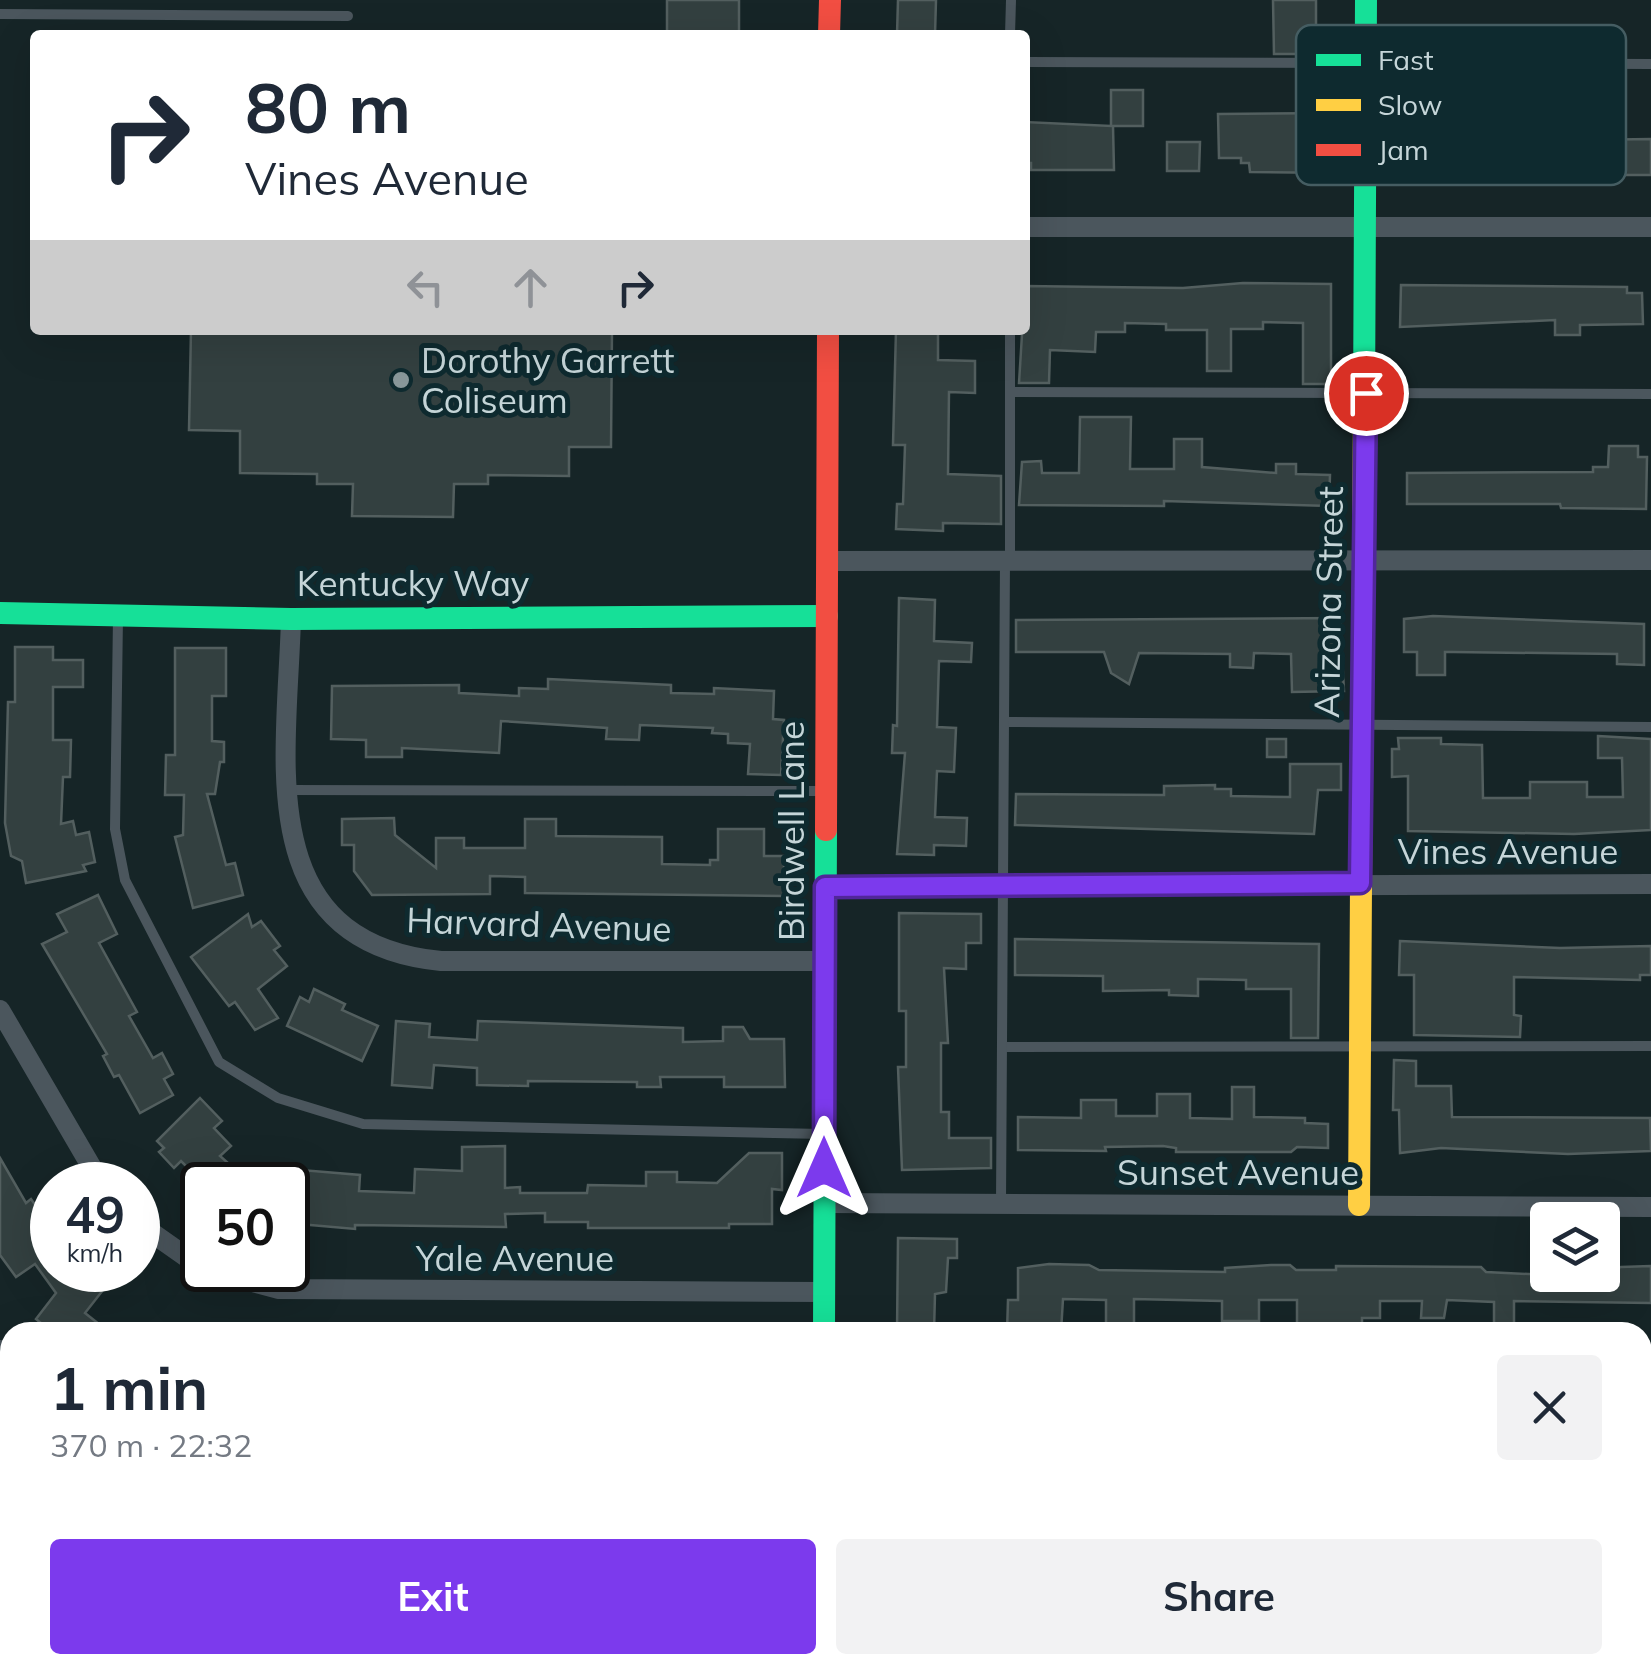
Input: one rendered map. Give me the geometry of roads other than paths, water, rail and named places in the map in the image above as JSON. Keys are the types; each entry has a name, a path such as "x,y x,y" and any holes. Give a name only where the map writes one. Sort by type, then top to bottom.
{"street":[{"path":"829,30 830,0"},
{"name":"Arizona Street","path":"1366,0 1366,25"},
{"name":"Arizona Street","path":"1360,1205 1368,185"},
{"path":"1030,227 1651,227"},
{"name":"Birdwell Lane","path":"824,1322 828,335"},
{"path":"827,562 1651,560"},
{"name":"Kentucky Way","path":"0,613 291,619 827,616"},
{"name":"Harvard Avenue","path":"291,619 286,790 298,863 322,903 358,940 398,957 441,961 825,961"},
{"name":"Vines Avenue","path":"825,887 1651,884"},
{"path":"0,1010 89,1162"},
{"name":"Sunset Avenue","path":"824,1203 1651,1207"},
{"name":"Yale Avenue","path":"310,1289 824,1292"}],"lane":[{"path":"1010,0 1010,30"},
{"path":"0,14 348,16"},
{"path":"1030,62 1296,64"},
{"path":"1000,1204 1010,335"},
{"path":"1010,392 1651,394"},
{"path":"118,615 114,829 125,880 219,1062 278,1098 363,1124 824,1134"},
{"path":"1004,722 1651,727"},
{"path":"286,790 826,791"},
{"path":"1002,1047 1651,1046"}],"place":[{"name":"Dorothy Garrett Coliseum","path":"401,380"}]}
